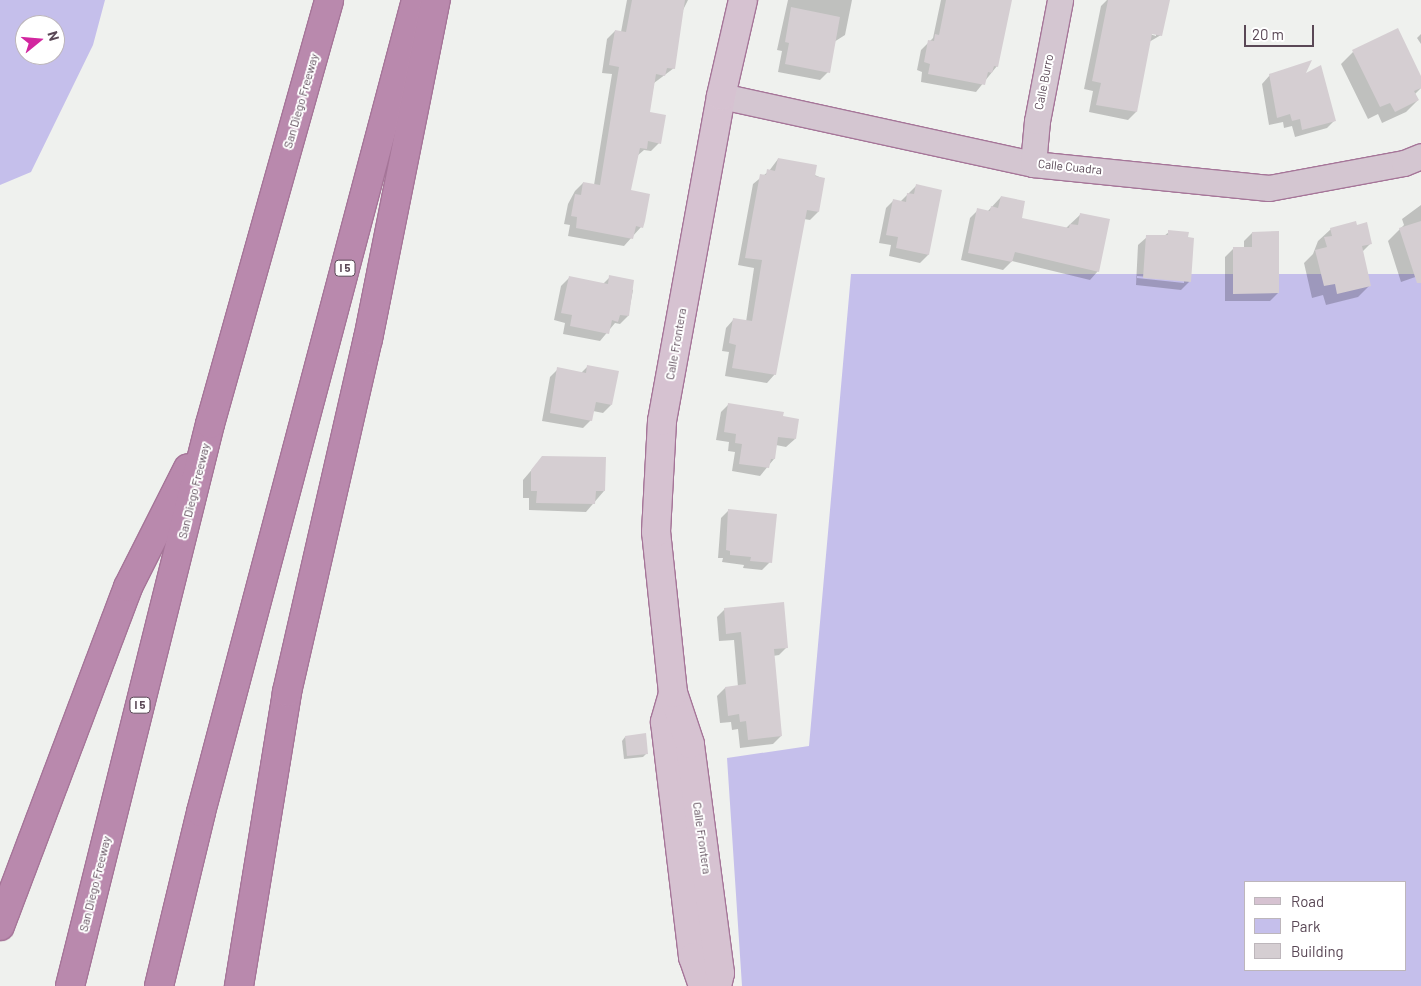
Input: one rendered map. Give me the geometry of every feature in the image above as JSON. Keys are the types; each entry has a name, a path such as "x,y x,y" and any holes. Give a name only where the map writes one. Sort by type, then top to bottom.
{"highway":[{"name":"San Diego Freeway","path":"70,986 210,424 329,0"},
{"name":"I 5","path":"159,986 201,812 416,0"},
{"path":"239,986 287,692 368,339 436,0"},
{"path":"0,926 128,587 210,424"}],"street":[{"name":"Calle Frontera","path":"717,986 720,973 690,744 673,693 656,532 662,421 721,96 743,0"},
{"name":"Calle Burro","path":"1033,164 1036,121 1060,0"},
{"name":"Calle Cuadra","path":"721,96 1033,164 1269,188 1404,163 1421,156"},
{"name":"Calle Frontera","path":"673,693 665,722 693,957 703,986"}],"green space":[{"path":"0,0 105,0 93,45 31,172 0,185"},
{"path":"851,274 1421,274 1421,986 742,986 727,758 809,746"}],"building":[{"path":"632,0 685,0 675,69 667,68 665,76 656,74 650,112 666,115 661,144 648,141 647,149 640,148 631,190 650,194 643,228 636,226 633,239 576,228 577,217 571,216 575,194 581,195 583,182 600,185 619,67 609,65 615,30 626,32"},
{"path":"946,0 1012,0 998,67 994,66 992,73 988,72 985,85 928,74 930,64 924,62 928,40 934,41 935,34 939,35"},
{"path":"1108,0 1170,0 1162,36 1152,34 1137,112 1096,105 1101,83 1092,81"},
{"path":"791,7 840,17 830,73 785,64 789,43 785,42"},
{"path":"1398,28 1421,76 1421,88 1414,91 1419,100 1395,112 1390,103 1380,107 1352,50"},
{"path":"1312,60 1306,73 1321,65 1336,121 1302,130 1300,119 1292,121 1290,114 1277,118 1269,74"},
{"path":"778,158 817,165 815,176 825,178 819,212 807,210 776,375 732,368 736,345 729,343 733,318 752,321 762,260 745,258 760,174 766,175 767,169 775,171"},
{"path":"916,184 942,190 929,255 896,248 898,237 886,235 893,199 906,202 907,193 914,194"},
{"path":"1001,196 1025,201 1022,218 1069,228 1070,224 1078,225 1080,213 1110,219 1099,272 1015,252 1012,262 968,253 977,208 990,211 991,206 998,208"},
{"path":"1356,221 1357,225 1367,222 1372,244 1362,246 1371,286 1337,294 1335,284 1324,286 1315,250 1327,247 1324,237 1332,236 1330,228"},
{"path":"1421,221 1421,283 1417,283 1399,228"},
{"path":"1168,230 1189,232 1188,237 1194,238 1191,282 1143,278 1146,235 1168,235"},
{"path":"1279,231 1279,293 1233,294 1233,247 1252,247 1252,232"},
{"path":"609,275 634,280 629,316 620,315 618,322 612,320 609,334 570,326 572,315 561,313 569,276 608,284"},
{"path":"587,365 619,371 612,405 596,402 592,421 550,413 557,367 586,373"},
{"path":"728,403 784,412 783,416 799,419 796,439 778,437 775,459 771,459 769,468 739,464 742,444 735,443 736,434 724,432"},
{"path":"542,456 606,457 605,491 596,491 595,504 536,503 537,491 531,491 531,470"},
{"path":"728,509 777,514 772,563 750,561 751,557 730,555 730,551 726,550"},
{"path":"784,602 788,648 774,649 782,736 748,740 746,721 740,722 739,714 728,716 725,687 746,684 741,632 726,634 724,608"},
{"path":"646,733 648,754 627,756 625,736"}]}
